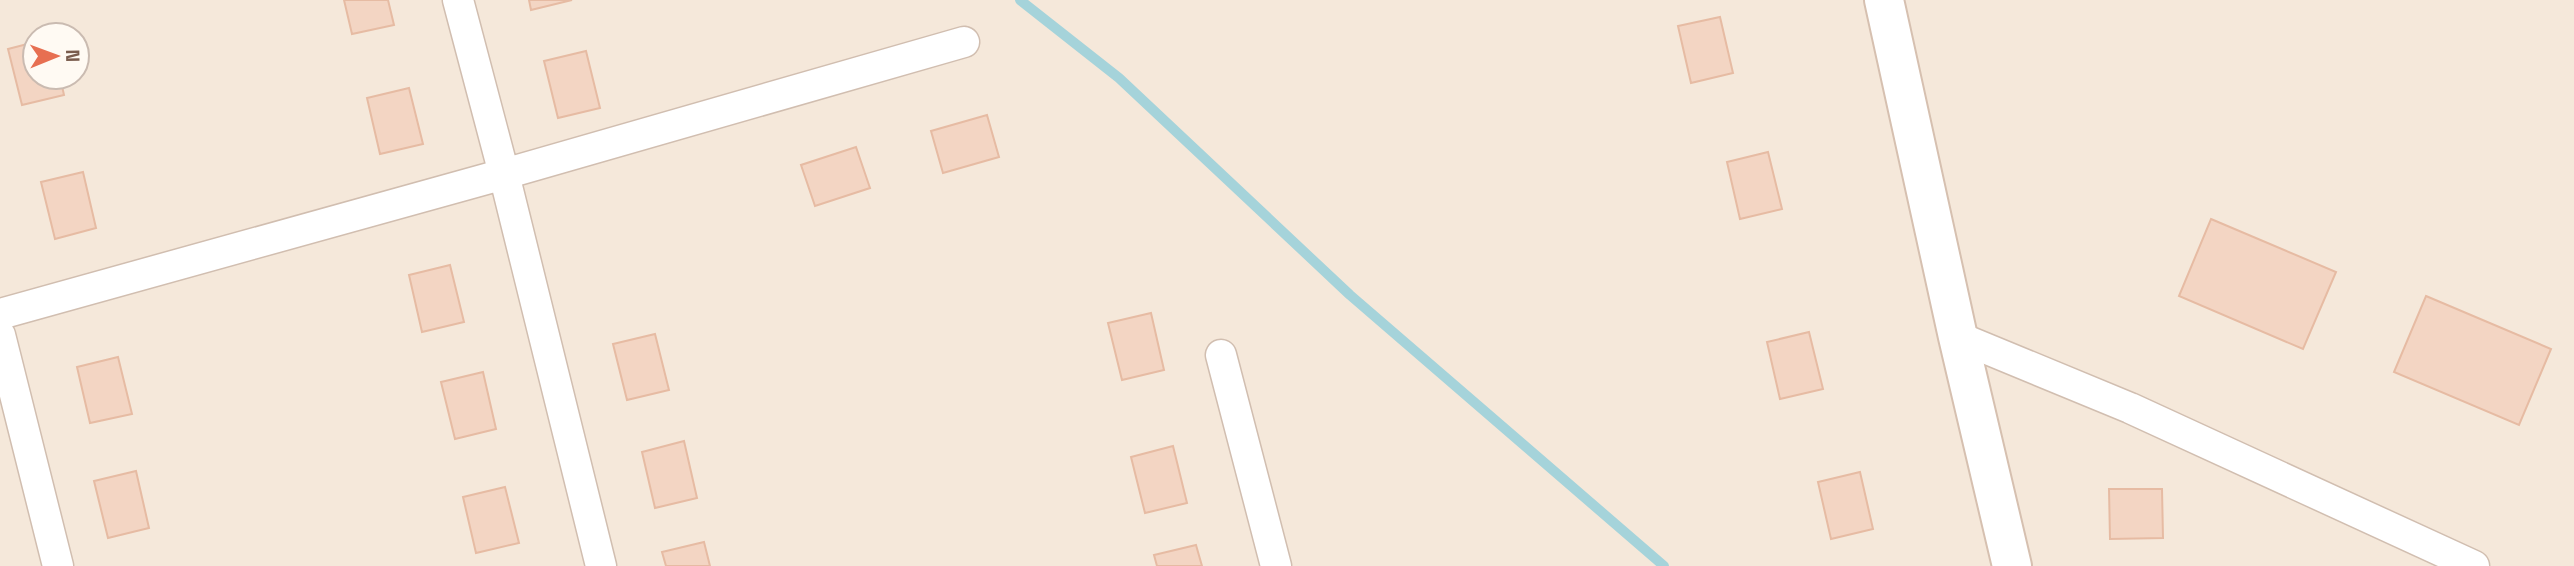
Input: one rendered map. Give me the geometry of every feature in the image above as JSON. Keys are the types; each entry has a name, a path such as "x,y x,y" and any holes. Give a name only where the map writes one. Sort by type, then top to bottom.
{"main road":[{"path":"1884,0 1958,337 2010,551"}],"street":[{"path":"458,0 601,566"},
{"path":"0,314 504,174 964,42"},
{"path":"0,335 58,566"},
{"path":"1958,337 2130,408 2473,566"},
{"path":"1221,355 1276,566"}],"shaded area":[{"path":"0,0 2574,0 2574,566 0,566"}],"building":[{"path":"344,0 388,0 394,25 352,34"},
{"path":"529,0 572,0 531,10"},
{"path":"1720,17 1733,73 1691,83 1678,26"},
{"path":"21,46 21,91 63,91 64,95 22,105 8,49"},
{"path":"586,51 600,108 558,118 544,61"},
{"path":"409,88 423,144 380,154 367,98"},
{"path":"987,115 999,157 943,173 931,131"},
{"path":"856,147 870,188 815,206 801,165"},
{"path":"1768,152 1782,209 1740,219 1727,162"},
{"path":"83,172 96,228 55,239 41,182"},
{"path":"2211,219 2336,272 2303,349 2179,296"},
{"path":"450,265 464,322 422,332 409,275"},
{"path":"2426,296 2551,349 2519,425 2394,372"},
{"path":"1151,313 1164,370 1122,380 1108,323"},
{"path":"1809,332 1823,389 1780,399 1767,342"},
{"path":"655,334 669,390 627,400 613,344"},
{"path":"118,357 132,414 90,423 77,367"},
{"path":"483,372 496,429 455,439 441,382"},
{"path":"684,441 697,498 655,508 642,452"},
{"path":"1173,446 1187,503 1145,513 1131,457"},
{"path":"136,471 149,528 108,538 94,481"},
{"path":"1860,472 1873,529 1831,539 1818,482"},
{"path":"505,487 519,543 476,553 463,497"},
{"path":"2109,489 2162,489 2163,538 2110,539"},
{"path":"704,542 710,566 666,566 662,552"},
{"path":"1196,545 1202,566 1157,566 1154,555"}],"waterway":[{"path":"1020,0 1119,78 1350,295 1664,566"}]}
